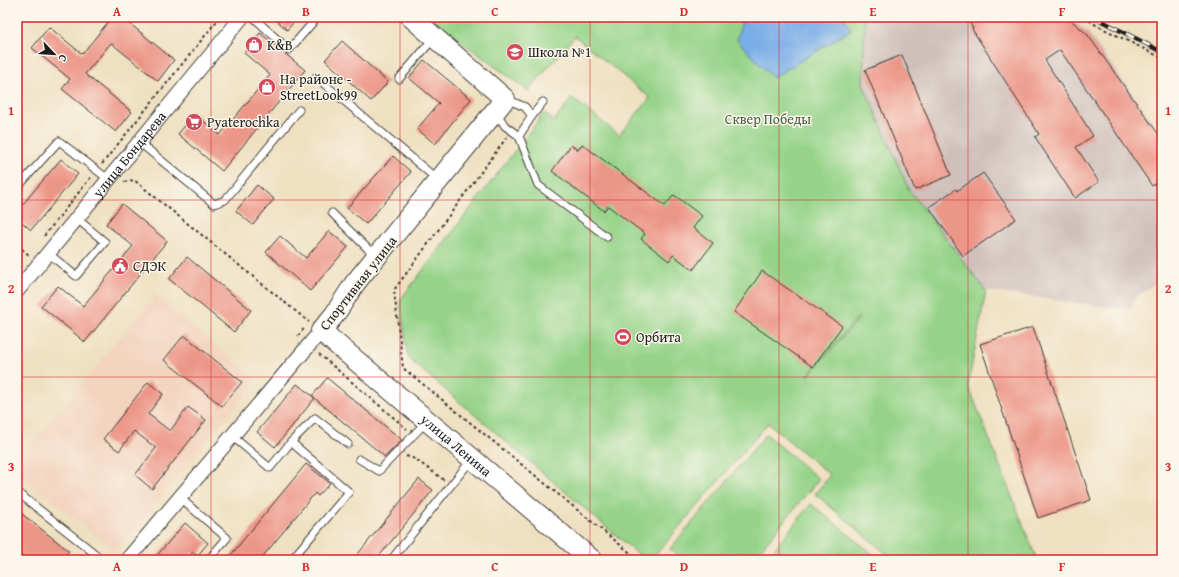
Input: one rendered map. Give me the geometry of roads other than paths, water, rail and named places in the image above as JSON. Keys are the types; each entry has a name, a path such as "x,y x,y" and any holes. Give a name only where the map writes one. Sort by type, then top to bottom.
{"street":[{"name":"улица Бондарева","path":"17,291 242,17"},
{"path":"411,17 435,38 500,105"},
{"name":"Спортивная улица","path":"127,560 335,314 355,283 500,105"},
{"name":"улица Ленина","path":"321,331 420,428 473,459 592,560"}],"lane":[{"path":"253,17 289,50 314,21"},
{"path":"398,79 435,38"},
{"path":"316,78 439,181"},
{"path":"519,136 543,102"},
{"path":"532,116 525,107 500,105 505,126 519,136 538,185 607,237"},
{"path":"139,142 214,204 225,200 299,110"},
{"path":"17,188 59,141 108,179"},
{"path":"332,214 376,258"},
{"path":"48,253 76,276 105,242 76,218"},
{"path":"232,436 270,468 315,418 348,444"},
{"path":"360,459 379,471 420,428"},
{"path":"291,560 349,492 292,442"},
{"path":"391,560 473,459"},
{"path":"17,492 103,560"},
{"path":"180,498 226,538 208,560"}],"water":[{"path":"743,17 844,17 851,30 773,78 737,40"}],"railway":[{"path":"1094,17 1162,52"}],"place":[{"name":"K&B","path":"254,45"},
{"name":"Школа №1","path":"515,52"},
{"name":"На районе - StreetLook99","path":"267,87"},
{"name":"Pyaterochka","path":"194,122"},
{"name":"СДЭК","path":"120,266"},
{"name":"Орбита","path":"623,337"}],"park label":[{"name":"Сквер Победы","path":"768,119"}]}
